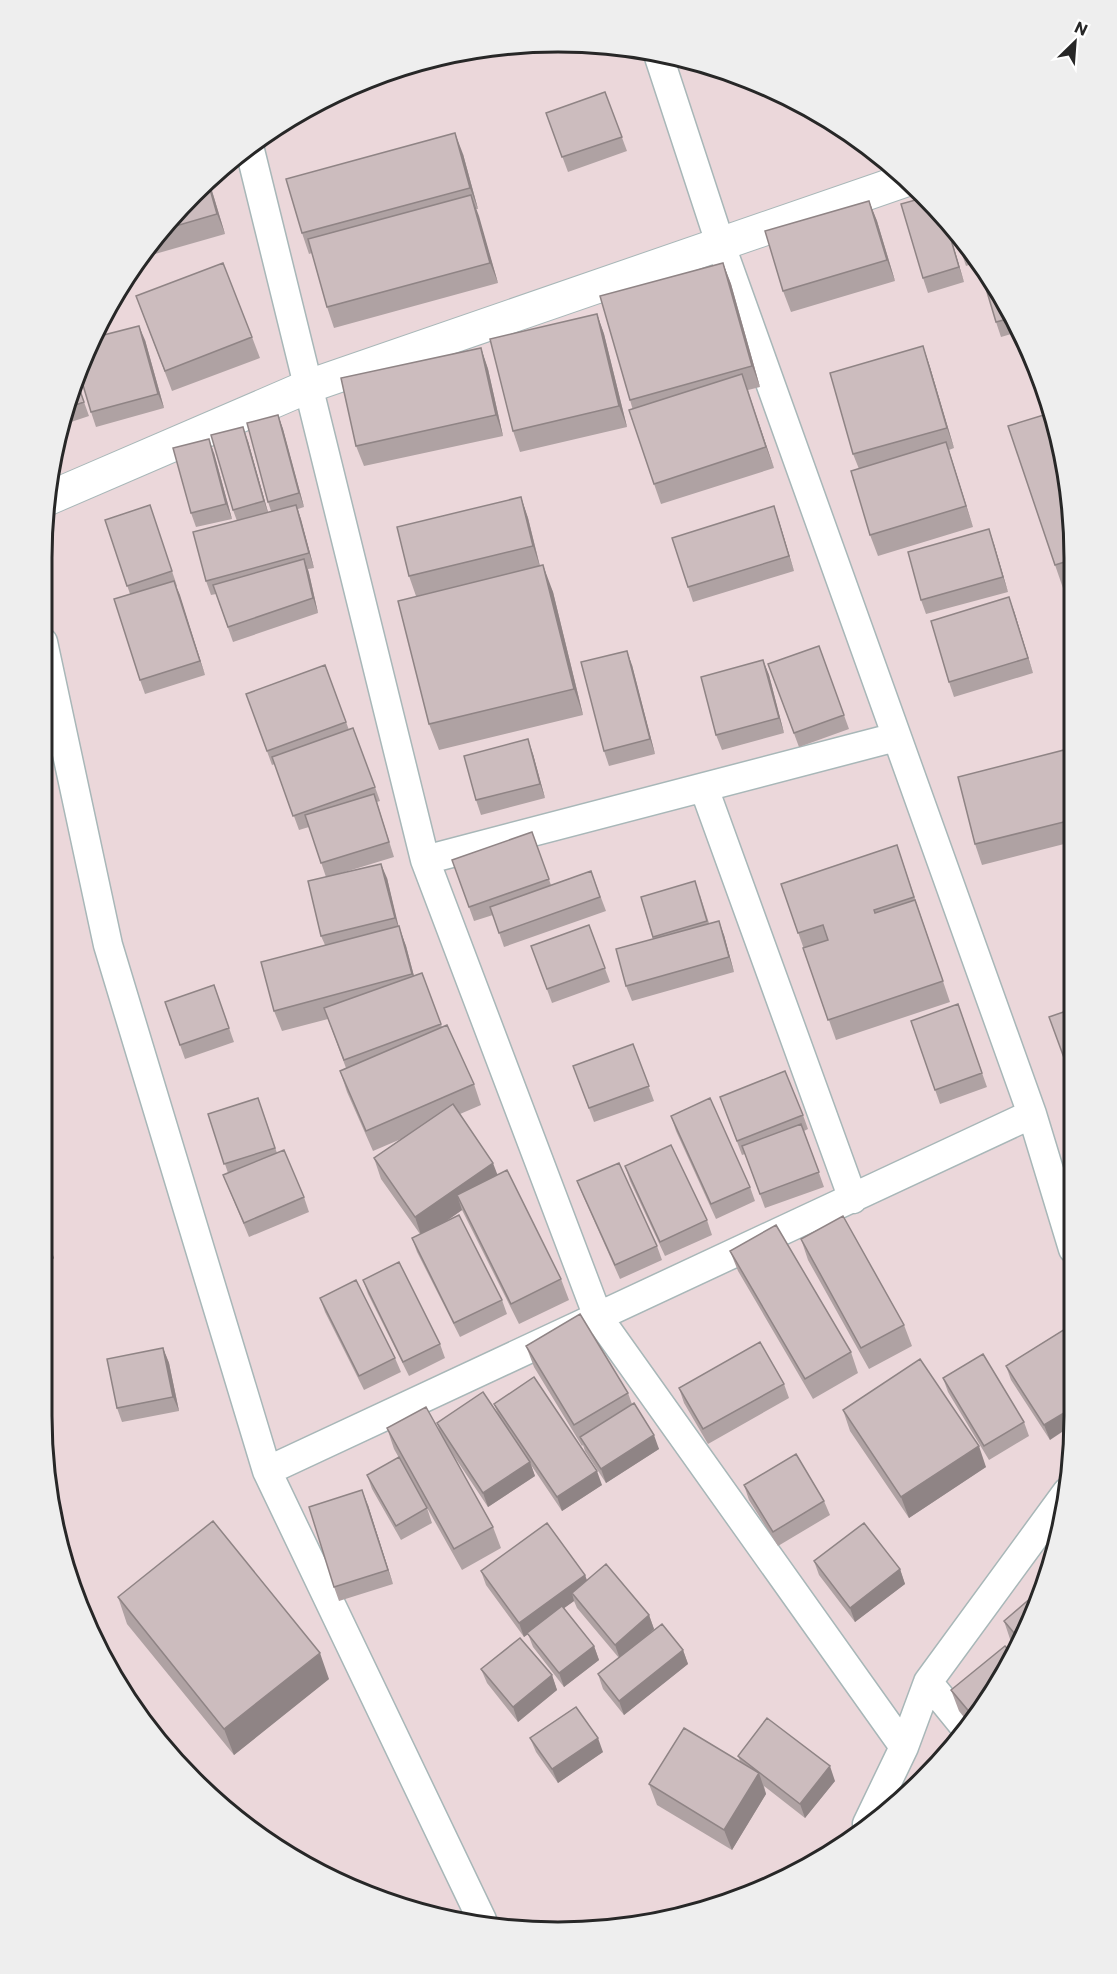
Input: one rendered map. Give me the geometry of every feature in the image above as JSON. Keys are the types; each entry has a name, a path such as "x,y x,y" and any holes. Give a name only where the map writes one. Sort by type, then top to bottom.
{"street":[{"path":"661,63 720,243 1032,1114 1064,1219"},
{"path":"251,156 425,860 598,1317 904,1747"},
{"path":"57,495 309,386 897,183"},
{"path":"52,684 108,945 267,1471 480,1915"},
{"path":"425,860 896,737"},
{"path":"704,788 853,1199"},
{"path":"267,1471 1032,1114"},
{"path":"873,1812 904,1747 928,1682 1056,1507"},
{"path":"928,1682 961,1723"}],"building":[{"path":"605,92 622,137 562,157 546,113"},
{"path":"455,133 470,188 302,233 286,179"},
{"path":"211,192 217,214 178,225"},
{"path":"471,195 490,263 327,307 308,239"},
{"path":"915,200 939,225 951,239 959,267 923,278 901,204"},
{"path":"869,201 887,260 783,291 765,231"},
{"path":"223,263 252,337 165,371 136,296"},
{"path":"723,263 752,366 630,400 600,296"},
{"path":"986,288 1004,320 996,322"},
{"path":"597,314 619,406 513,431 490,339"},
{"path":"139,326 158,394 91,412 83,385 105,335"},
{"path":"923,346 947,428 853,454 830,373"},
{"path":"481,348 496,415 356,446 341,378"},
{"path":"742,374 766,447 654,484 629,410"},
{"path":"81,392 84,402 77,405"},
{"path":"278,415 299,493 268,502 247,423"},
{"path":"1043,415 1055,460 1060,492 1064,562 1055,565 1008,426"},
{"path":"243,427 264,501 233,510 211,435"},
{"path":"209,439 226,504 191,513 173,448"},
{"path":"946,442 966,506 870,535 851,471"},
{"path":"521,497 533,546 409,576 397,527"},
{"path":"150,505 172,571 127,586 105,520"},
{"path":"296,505 309,553 206,581 193,532"},
{"path":"774,506 789,556 688,587 672,538"},
{"path":"989,529 1003,577 921,600 908,552"},
{"path":"304,559 313,598 228,627 213,585"},
{"path":"543,565 574,689 429,724 398,601"},
{"path":"174,581 200,661 140,680 114,599"},
{"path":"1009,597 1028,658 949,682 931,621"},
{"path":"819,646 844,715 794,733 768,664"},
{"path":"627,651 650,739 604,751 581,662"},
{"path":"763,660 779,718 716,735 701,677"},
{"path":"325,665 346,722 267,751 246,694"},
{"path":"353,728 375,787 293,816 272,757"},
{"path":"528,739 540,784 476,800 464,756"},
{"path":"1064,750 1064,822 975,844 958,777"},
{"path":"374,794 389,842 321,863 305,815"},
{"path":"532,832 549,879 469,907 452,860"},
{"path":"897,845 914,897 874,910 875,913 915,900 943,981 828,1020 803,948 828,940 823,925 798,933 781,884"},
{"path":"381,864 395,918 321,936 308,881"},
{"path":"591,871 600,897 499,933 490,907"},
{"path":"695,881 707,921 653,937 641,897"},
{"path":"719,921 729,957 626,986 616,949"},
{"path":"589,925 605,968 547,989 531,946"},
{"path":"399,926 412,974 274,1011 261,962"},
{"path":"422,973 441,1024 344,1060 324,1008"},
{"path":"214,985 229,1028 180,1045 165,1002"},
{"path":"958,1004 982,1073 935,1090 911,1021"},
{"path":"1064,1012 1064,1058 1049,1017"},
{"path":"447,1025 474,1084 366,1131 340,1071"},
{"path":"633,1044 649,1086 589,1108 573,1066"},
{"path":"785,1071 803,1115 737,1141 720,1097"},
{"path":"258,1098 275,1148 224,1164 208,1114"},
{"path":"710,1098 750,1187 711,1204 671,1116"},
{"path":"453,1104 493,1163 415,1217 374,1158"},
{"path":"801,1124 819,1172 760,1194 742,1146"},
{"path":"671,1145 707,1220 660,1242 625,1166"},
{"path":"284,1150 304,1197 244,1223 223,1175"},
{"path":"619,1163 657,1246 615,1265 577,1181"},
{"path":"507,1170 561,1279 511,1304 457,1195"},
{"path":"459,1215 502,1300 454,1323 412,1238"},
{"path":"843,1216 904,1325 861,1348 801,1239"},
{"path":"776,1225 851,1352 805,1379 730,1251"},
{"path":"399,1262 440,1344 403,1362 363,1280"},
{"path":"356,1280 395,1358 359,1376 320,1298"},
{"path":"580,1314 628,1393 574,1425 526,1346"},
{"path":"1064,1330 1064,1413 1044,1425 1006,1366"},
{"path":"760,1342 784,1384 703,1429 679,1388"},
{"path":"163,1348 173,1397 117,1408 107,1359"},
{"path":"983,1354 1024,1422 984,1446 943,1378"},
{"path":"920,1359 979,1446 901,1497 843,1410"},
{"path":"534,1377 597,1471 557,1497 494,1404"},
{"path":"483,1392 530,1462 483,1493 437,1423"},
{"path":"634,1403 654,1435 601,1469 580,1437"},
{"path":"426,1407 493,1527 454,1549 387,1428"},
{"path":"796,1454 824,1501 773,1532 744,1485"},
{"path":"399,1457 427,1508 396,1526 367,1475"},
{"path":"362,1490 388,1570 334,1587 309,1507"},
{"path":"213,1521 320,1653 224,1729 118,1597"},
{"path":"547,1523 585,1575 519,1623 481,1571"},
{"path":"864,1523 900,1569 850,1608 814,1561"},
{"path":"606,1564 649,1615 615,1645 572,1593"},
{"path":"1030,1599 1015,1634 1004,1621"},
{"path":"562,1606 594,1646 559,1673 527,1633"},
{"path":"662,1624 683,1650 619,1701 598,1674"},
{"path":"520,1638 552,1675 513,1707 481,1669"},
{"path":"1005,1646 1007,1649 997,1669 969,1711 951,1690"},
{"path":"576,1707 598,1738 552,1769 530,1738"},
{"path":"767,1718 830,1766 800,1804 738,1756"},
{"path":"684,1728 759,1773 724,1830 649,1784"}]}
